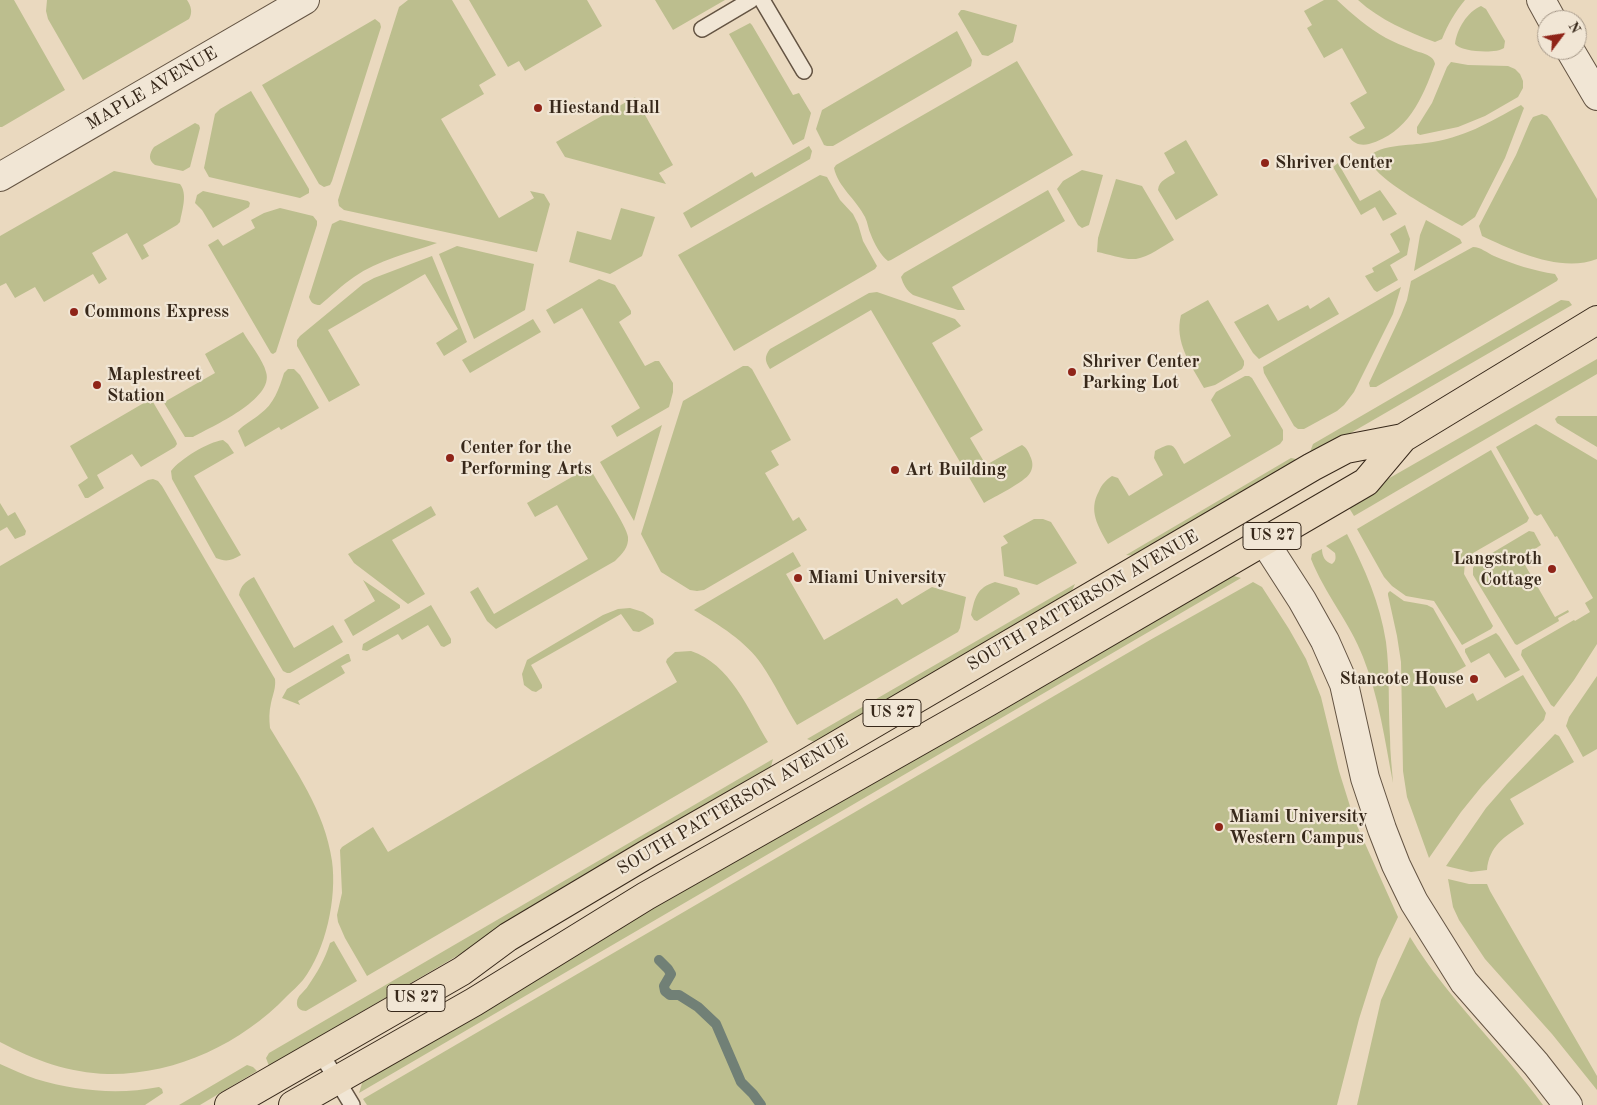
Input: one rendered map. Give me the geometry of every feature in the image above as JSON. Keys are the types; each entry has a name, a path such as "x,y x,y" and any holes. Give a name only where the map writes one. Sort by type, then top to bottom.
{"highway":[{"name":"SOUTH PATTERSON AVENUE","path":"293,1105 474,1002 646,896 988,702 1366,482 1403,438 1597,320"},
{"name":"SOUTH PATTERSON AVENUE","path":"229,1105 462,971 508,937 649,853 1312,467 1346,449 1403,438"}],"street":[{"name":"MAPLE AVENUE","path":"0,177 305,0"},
{"path":"1576,60 1597,96"},
{"path":"1264,541 1302,600 1325,641 1344,684 1365,778 1396,865 1414,902 1464,982 1536,1064 1568,1105"}],"lane":[{"path":"702,29 751,0"},
{"path":"762,0 804,71"},
{"path":"320,1052 352,1105"}],"green space":[{"path":"0,0 14,0 65,90 2,127 0,127"},
{"path":"47,0 187,0 191,11 189,19 83,80 48,19 46,11"},
{"path":"408,0 452,0 496,75 479,85 484,94 441,119 499,218 534,198 530,191 544,194 550,204 537,252 344,210 339,206 338,200 399,7"},
{"path":"469,0 587,0 602,26 525,71 519,61 508,67"},
{"path":"655,0 725,0 673,30"},
{"path":"1324,0 1337,0 1379,34 1398,44 1429,56 1435,64 1419,102 1404,123 1394,132 1369,144 1358,144 1349,137 1365,128 1350,103 1367,93 1342,48 1324,58 1307,28 1312,25 1304,11"},
{"path":"1358,0 1465,0 1452,18 1442,39 1435,42 1395,25 1376,14"},
{"path":"1481,6 1486,9 1505,41 1504,48 1500,50 1479,51 1464,49 1455,44 1463,22 1471,12"},
{"path":"961,10 1017,25 1013,42 988,56 982,55 958,14"},
{"path":"375,19 380,23 381,27 332,181 330,185 324,187 319,184 262,85"},
{"path":"750,23 793,95 799,93 811,113 804,139 793,145 729,34"},
{"path":"957,31 972,60 971,66 833,146 824,145 816,129 822,110"},
{"path":"1017,61 1073,155 888,261 878,249 865,217 839,181 834,168 836,165"},
{"path":"1451,62 1468,65 1508,66 1520,74 1523,88 1518,97 1485,116 1458,127 1420,135 1417,133 1417,127 1432,103 1447,67"},
{"path":"251,91 309,189 309,193 300,198 209,177 204,168 215,114 220,109"},
{"path":"635,97 673,165 659,173 666,184 565,157 556,142"},
{"path":"1521,105 1524,108 1505,158 1475,217 1462,226 1425,206 1395,186 1373,167 1370,159 1372,154 1377,151 1394,146 1440,141 1464,134"},
{"path":"1542,114 1551,121 1597,199 1597,259 1583,263 1553,262 1523,254 1482,236 1479,226 1516,155 1530,122 1533,117"},
{"path":"195,123 200,128 190,167 183,171 155,165 151,161 151,152 154,147"},
{"path":"1186,140 1218,195 1176,220 1158,190 1162,182 1175,173 1164,153"},
{"path":"809,146 812,151 810,159 691,228 683,213 752,172 755,177"},
{"path":"1338,163 1360,201 1380,190 1397,214 1383,221 1375,207 1361,215 1333,167"},
{"path":"1082,170 1103,175 1089,225 1082,228 1078,225 1057,189 1063,181"},
{"path":"114,171 180,184 184,192 180,222 143,245 149,256 142,260 127,233 92,253 107,279 99,284 93,274 44,302 35,287 15,298 6,283 0,286 0,236"},
{"path":"820,175 827,177 840,200 853,214 863,241 877,266 875,269 734,351 678,255"},
{"path":"1116,179 1142,186 1174,240 1151,254 1136,259 1121,258 1097,252 1098,238"},
{"path":"1048,190 1065,221 952,287 965,310 958,310 913,295 906,287 901,277 904,273"},
{"path":"203,191 248,201 250,203 249,207 213,228 202,210 195,203 197,195"},
{"path":"280,208 313,216 317,221 317,225 276,352 273,354 208,245 218,239 223,246 255,228 251,220"},
{"path":"621,208 655,217 642,256 610,274 569,262 577,231 611,240"},
{"path":"340,220 437,243 394,257 363,271 320,305 316,305 309,297 332,224"},
{"path":"1426,220 1460,239 1462,243 1414,271 1420,235"},
{"path":"1405,225 1410,239 1407,255 1390,265 1398,280 1377,292 1365,276 1374,272 1372,268 1400,252 1390,234"},
{"path":"457,246 534,264 525,310 474,339 439,254"},
{"path":"1473,247 1516,264 1555,274 1558,279 1376,387 1370,387 1369,383 1407,300 1411,281"},
{"path":"432,256 467,342 444,356 436,343 458,329 425,274 328,330 360,385 329,402 297,346 297,340 363,284"},
{"path":"599,279 615,285 631,311 631,314 619,322 645,366 659,361 673,383 669,407 617,437 611,426 640,408 582,308 554,324 546,310"},
{"path":"1401,287 1393,314 1354,392 1337,411 1304,429 1298,429 1294,426 1264,373 1263,367"},
{"path":"877,292 955,319 961,326 932,343 983,430 970,438 986,465 1022,445 1029,452 1032,460 1032,469 1022,481 984,503 871,310 770,369 766,359 770,349 869,293"},
{"path":"1329,297 1339,314 1259,359 1253,353 1234,322 1268,304 1278,321 1308,305 1310,309"},
{"path":"1208,300 1244,361 1244,365 1242,369 1215,385 1204,388 1185,353 1179,325 1181,315"},
{"path":"1561,300 1569,301 1572,305 1311,456 1310,452 1313,444"},
{"path":"533,319 541,332 470,373 462,360"},
{"path":"243,332 266,372 266,382 261,392 240,411 193,437 185,437 161,398 163,397 166,401 215,373 205,354"},
{"path":"1597,359 1597,374 1354,516 1346,503"},
{"path":"743,366 748,366 752,369 791,440 771,451 779,465 765,473 793,521 799,517 807,530 704,590 690,590 661,572 641,534 683,401"},
{"path":"288,369 294,369 300,375 319,408 281,430 279,427 245,447 238,431 269,406 278,390 284,373"},
{"path":"1245,376 1252,378 1283,430 1283,440 1280,444 1108,544 1098,525 1094,512 1096,498 1103,484 1112,476 1118,478 1129,496 1163,475 1154,458 1155,451 1171,445 1176,449 1184,464 1231,436 1211,400 1216,392"},
{"path":"149,400 150,404 153,402 177,444 141,467 132,454 97,475 104,488 85,498 78,485 88,478 70,446"},
{"path":"1558,416 1597,416 1597,447 1557,423 1555,419"},
{"path":"1536,424 1597,460 1597,644 1554,707 1521,655 1522,650 1590,612 1585,603 1593,598 1557,536 1555,537 1541,514 1537,516 1534,514 1496,447"},
{"path":"662,425 634,521 600,462"},
{"path":"223,440 234,453 194,476 241,555 231,560 216,558 172,479 171,471 181,461 195,452"},
{"path":"1491,450 1529,518 1527,522 1473,553 1465,562 1464,574 1493,626 1491,629 1462,645 1434,601 1406,596 1392,586 1384,577 1357,529"},
{"path":"1291,458 1301,463 1137,556 1126,555"},
{"path":"589,467 626,531 628,541 624,550 615,561 496,629 487,621 470,592 478,587 494,614 588,559 557,505 535,517 527,503"},
{"path":"153,479 162,486 275,679 270,712 270,728 299,775 323,825 332,861 333,891 324,939 311,968 297,986 249,1029 205,1053 158,1069 133,1073 94,1073 52,1064 0,1042 0,566 148,480"},
{"path":"0,503 8,516 15,512 26,531 25,535 15,539 7,527 0,531"},
{"path":"431,506 436,515 392,540 425,594 408,604 354,563 348,554"},
{"path":"1034,519 1043,519 1051,522 1077,563 1037,585 1004,576 1001,547 1008,543 1003,536"},
{"path":"1529,531 1534,532 1541,545 1521,558 1555,617 1568,610 1569,612 1558,618 1559,621 1517,645 1473,575 1473,568 1477,562"},
{"path":"1347,534 1371,586 1386,642 1393,783 1369,672 1358,644 1323,584 1311,559 1312,554 1322,549 1324,558 1332,564 1335,559 1335,553 1326,546"},
{"path":"793,552 801,566 786,574 824,640 897,598 902,605 932,587 966,597 960,628 958,632 797,725 756,656 731,634 694,610"},
{"path":"1226,576 1241,578 359,1093 364,1077"},
{"path":"254,577 294,648 333,625 343,642 290,673 283,671 239,595 244,584"},
{"path":"363,580 400,605 400,608 353,636 344,620 375,601"},
{"path":"995,582 1017,588 1020,594 977,621 974,620 971,615 977,594 984,587"},
{"name":"Miami University Western Campus","path":"1253,582 1262,587 1306,659 1321,697 1339,771 1354,819 1398,917 1378,959 1359,1019 1337,1105 367,1105 363,1099 1150,640"},
{"path":"1075,584 1071,593 817,743 807,739"},
{"path":"1390,591 1404,601 1427,605 1433,608 1466,666 1433,685 1446,708 1473,693 1477,701 1523,675 1546,713 1544,720 1482,786 1461,812 1429,858 1407,797 1403,771 1401,662 1388,595"},
{"path":"431,605 451,639 451,643 444,647 441,646 428,625 402,640 398,634 367,651 362,650 363,644"},
{"path":"630,608 643,612 653,619 654,624 639,632 633,631 621,614 531,665 542,688 536,692 524,685 522,674 527,660 603,615 618,609"},
{"path":"1496,633 1520,670 1505,678 1489,653 1471,663 1465,652 1465,649"},
{"path":"691,651 705,657 727,677 737,689 768,742 367,976 338,922 337,915 342,893 340,850 342,847 373,827 388,852 677,682 666,662 667,659 675,652"},
{"path":"349,654 351,661 341,666 345,673 298,701 300,705 282,698 287,689"},
{"path":"1597,676 1597,749 1583,757 1566,726 1569,717"},
{"path":"1555,734 1559,736 1574,762 1510,799 1524,824 1499,842 1491,854 1487,870 1471,872 1446,866 1486,808"},
{"path":"773,759 770,770 766,775 269,1066 266,1058 269,1053"},
{"path":"1448,879 1469,884 1487,884 1597,1076 1597,1090 1552,1034 1485,959 1459,920 1453,907"},
{"path":"1410,937 1440,981 1543,1105 1357,1105 1381,1000"},
{"path":"334,941 357,981 306,1011 301,1010 298,1007 297,1000 318,971 330,943"},
{"path":"0,1064 36,1079 82,1089 128,1091 159,1087 163,1093 145,1105 0,1105"},
{"path":"247,1065 257,1071 200,1105 179,1105"}],"waterway":[{"path":"659,960 671,974 664,986 665,991 670,995 679,995 698,1007 716,1024 741,1082 761,1105"}],"place":[{"name":"Hiestand Hall","path":"538,108"},
{"name":"Shriver Center","path":"1265,163"},
{"name":"Commons Express","path":"74,312"},
{"name":"Shriver Center Parking Lot","path":"1072,372"},
{"name":"Maplestreet Station","path":"97,385"},
{"name":"Center for the Performing Arts","path":"450,458"},
{"name":"Art Building","path":"895,470"},
{"name":"Langstroth Cottage","path":"1552,569"},
{"name":"Miami University","path":"798,578"},
{"name":"Stancote House","path":"1474,679"},
{"name":"Miami University Western Campus","path":"1219,827"}]}
